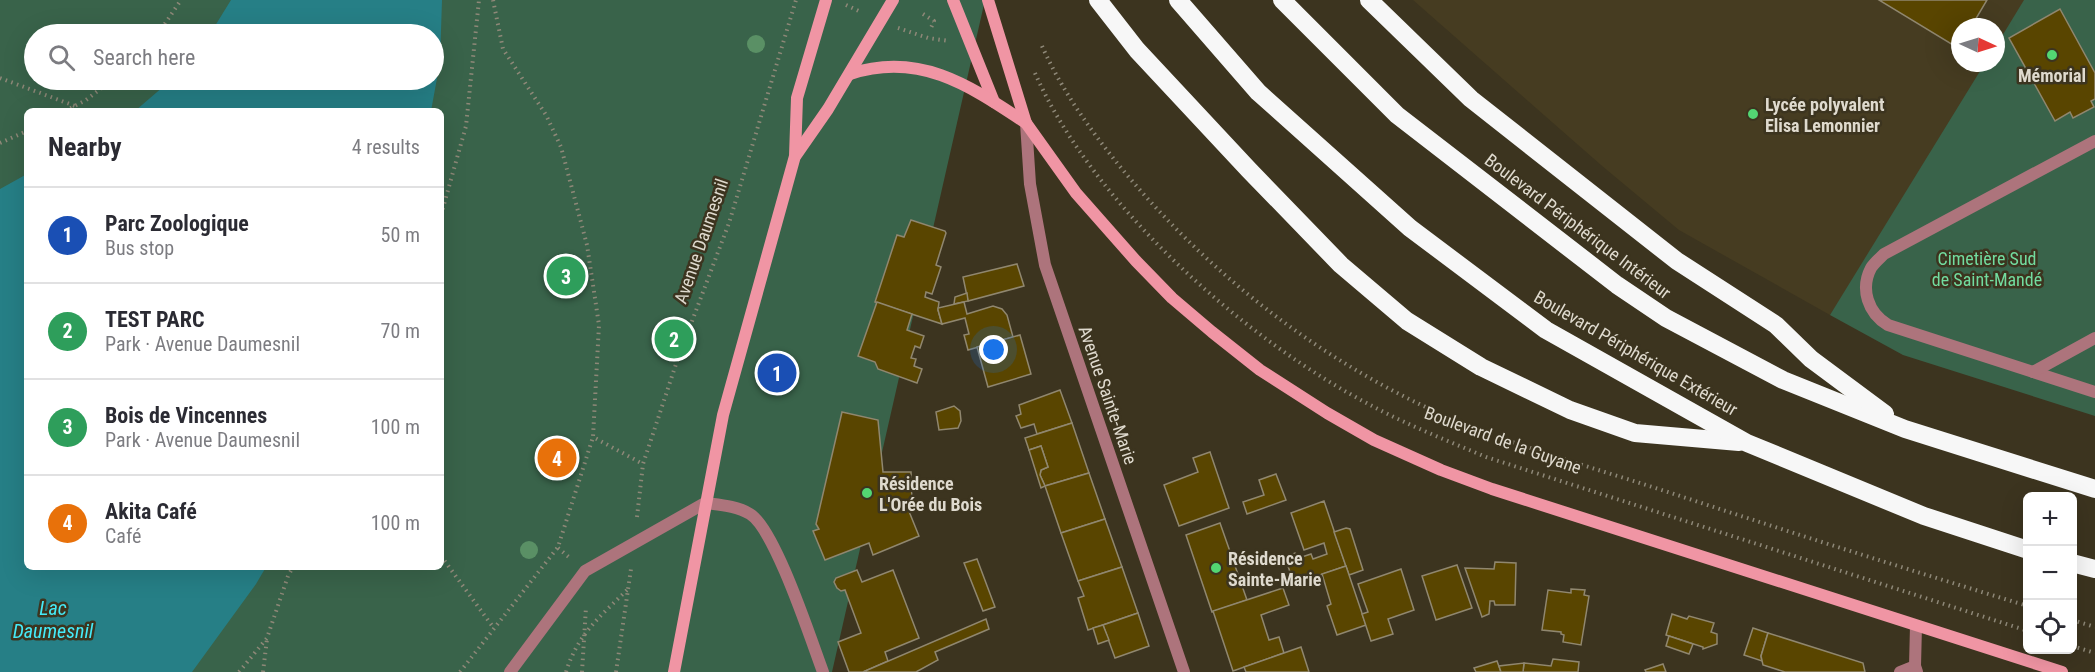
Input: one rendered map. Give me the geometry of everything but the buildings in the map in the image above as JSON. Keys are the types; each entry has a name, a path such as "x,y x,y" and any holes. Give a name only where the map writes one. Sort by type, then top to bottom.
{"highway":[{"path":"1098,0 1137,50 1249,170 1341,265 1407,321 1481,367 1570,410 1635,433 1747,442"},
{"name":"Boulevard Périphérique Extérieur","path":"1178,0 1258,92 1410,228 1546,330 1747,442 1924,516 2023,548"},
{"name":"Boulevard Périphérique Intérieur","path":"1282,0 1397,115 1617,285 1666,318 1783,380 1905,429 2095,489"},
{"path":"1369,0 1471,99 1677,261 1776,325 1811,359 1905,429"},
{"path":"2077,563 2095,569"}],"street":[{"path":"674,672 723,415 795,156 797,98 826,0"},
{"path":"795,156 850,74 893,0"},
{"path":"953,0 994,102"},
{"path":"988,0 1026,123 1076,193 1172,298 1260,369 1356,429 1441,470 1492,489 2062,672"},
{"path":"850,74 864,69 882,67 920,68 954,79 1026,123"},
{"name":"Avenue Sainte-Marie","path":"1026,123 1030,184 1045,265 1184,672"},
{"path":"2095,141 1884,254 1872,267 1866,283 1867,301 1876,318 1888,325 2095,392"},
{"path":"2033,372 2095,338"},
{"path":"510,672 585,572 705,502 749,513 763,526 776,550 823,672"},
{"path":"1900,672 1916,669 1916,626"}],"path":[{"path":"165,24 181,0"},
{"path":"444,204 466,126 479,0"},
{"path":"460,672 558,547 593,436 599,325 587,245 561,147 546,115 503,49 493,0"},
{"name":"Avenue Daumesnil","path":"616,672 629,588 643,464 677,361 729,223 796,0"},
{"path":"842,4 911,34 970,43"},
{"path":"923,14 934,21 930,30"},
{"name":"Boulevard de la Guyane","path":"1034,71 1063,128 1088,163 1124,206 1182,268 1228,309 1276,345 1324,378 1372,406 1424,432 1486,457 2023,629"},
{"path":"0,78 24,87"},
{"path":"32,90 75,106"},
{"path":"71,108 99,90"},
{"path":"0,143 24,132"},
{"path":"593,436 643,464"},
{"path":"444,560 494,627"},
{"path":"263,672 267,638 291,570"},
{"path":"566,672 572,653 586,631 629,588"},
{"path":"2077,621 2095,627"},
{"path":"239,672 267,638"},
{"path":"2077,647 2095,653"}],"shaded area":[{"name":"Lycée polyvalent Elisa Lemonnier","path":"1413,0 2040,0 2005,52 2005,18 1951,18 1951,72 1992,72 1830,315 1679,230 1601,165"}],"green space":[{"path":"0,0 985,0 832,672 0,672"},
{"name":"Cimetière Sud de Saint-Mandé","path":"2024,0 2095,0 2095,416 1903,355 1830,315 1979,72 2005,72 2005,31"}],"water":[{"path":"231,0 442,0 441,24 216,24"},
{"path":"159,90 435,90 432,108 138,108"},
{"name":"Lac Daumesnil","path":"24,176 24,570 264,570 192,672 0,672 0,189"}],"place":[{"name":"Mémorial","path":"2052,55"},
{"name":"Lycée polyvalent Elisa Lemonnier","path":"1753,114"},
{"name":"Bois de Vincennes","path":"566,276"},
{"name":"TEST PARC","path":"674,339"},
{"name":"Parc Zoologique","path":"777,373"},
{"name":"Akita Café","path":"557,458"},
{"name":"Résidence L'Orée du Bois","path":"867,493"},
{"name":"Résidence Sainte-Marie","path":"1216,568"}]}
